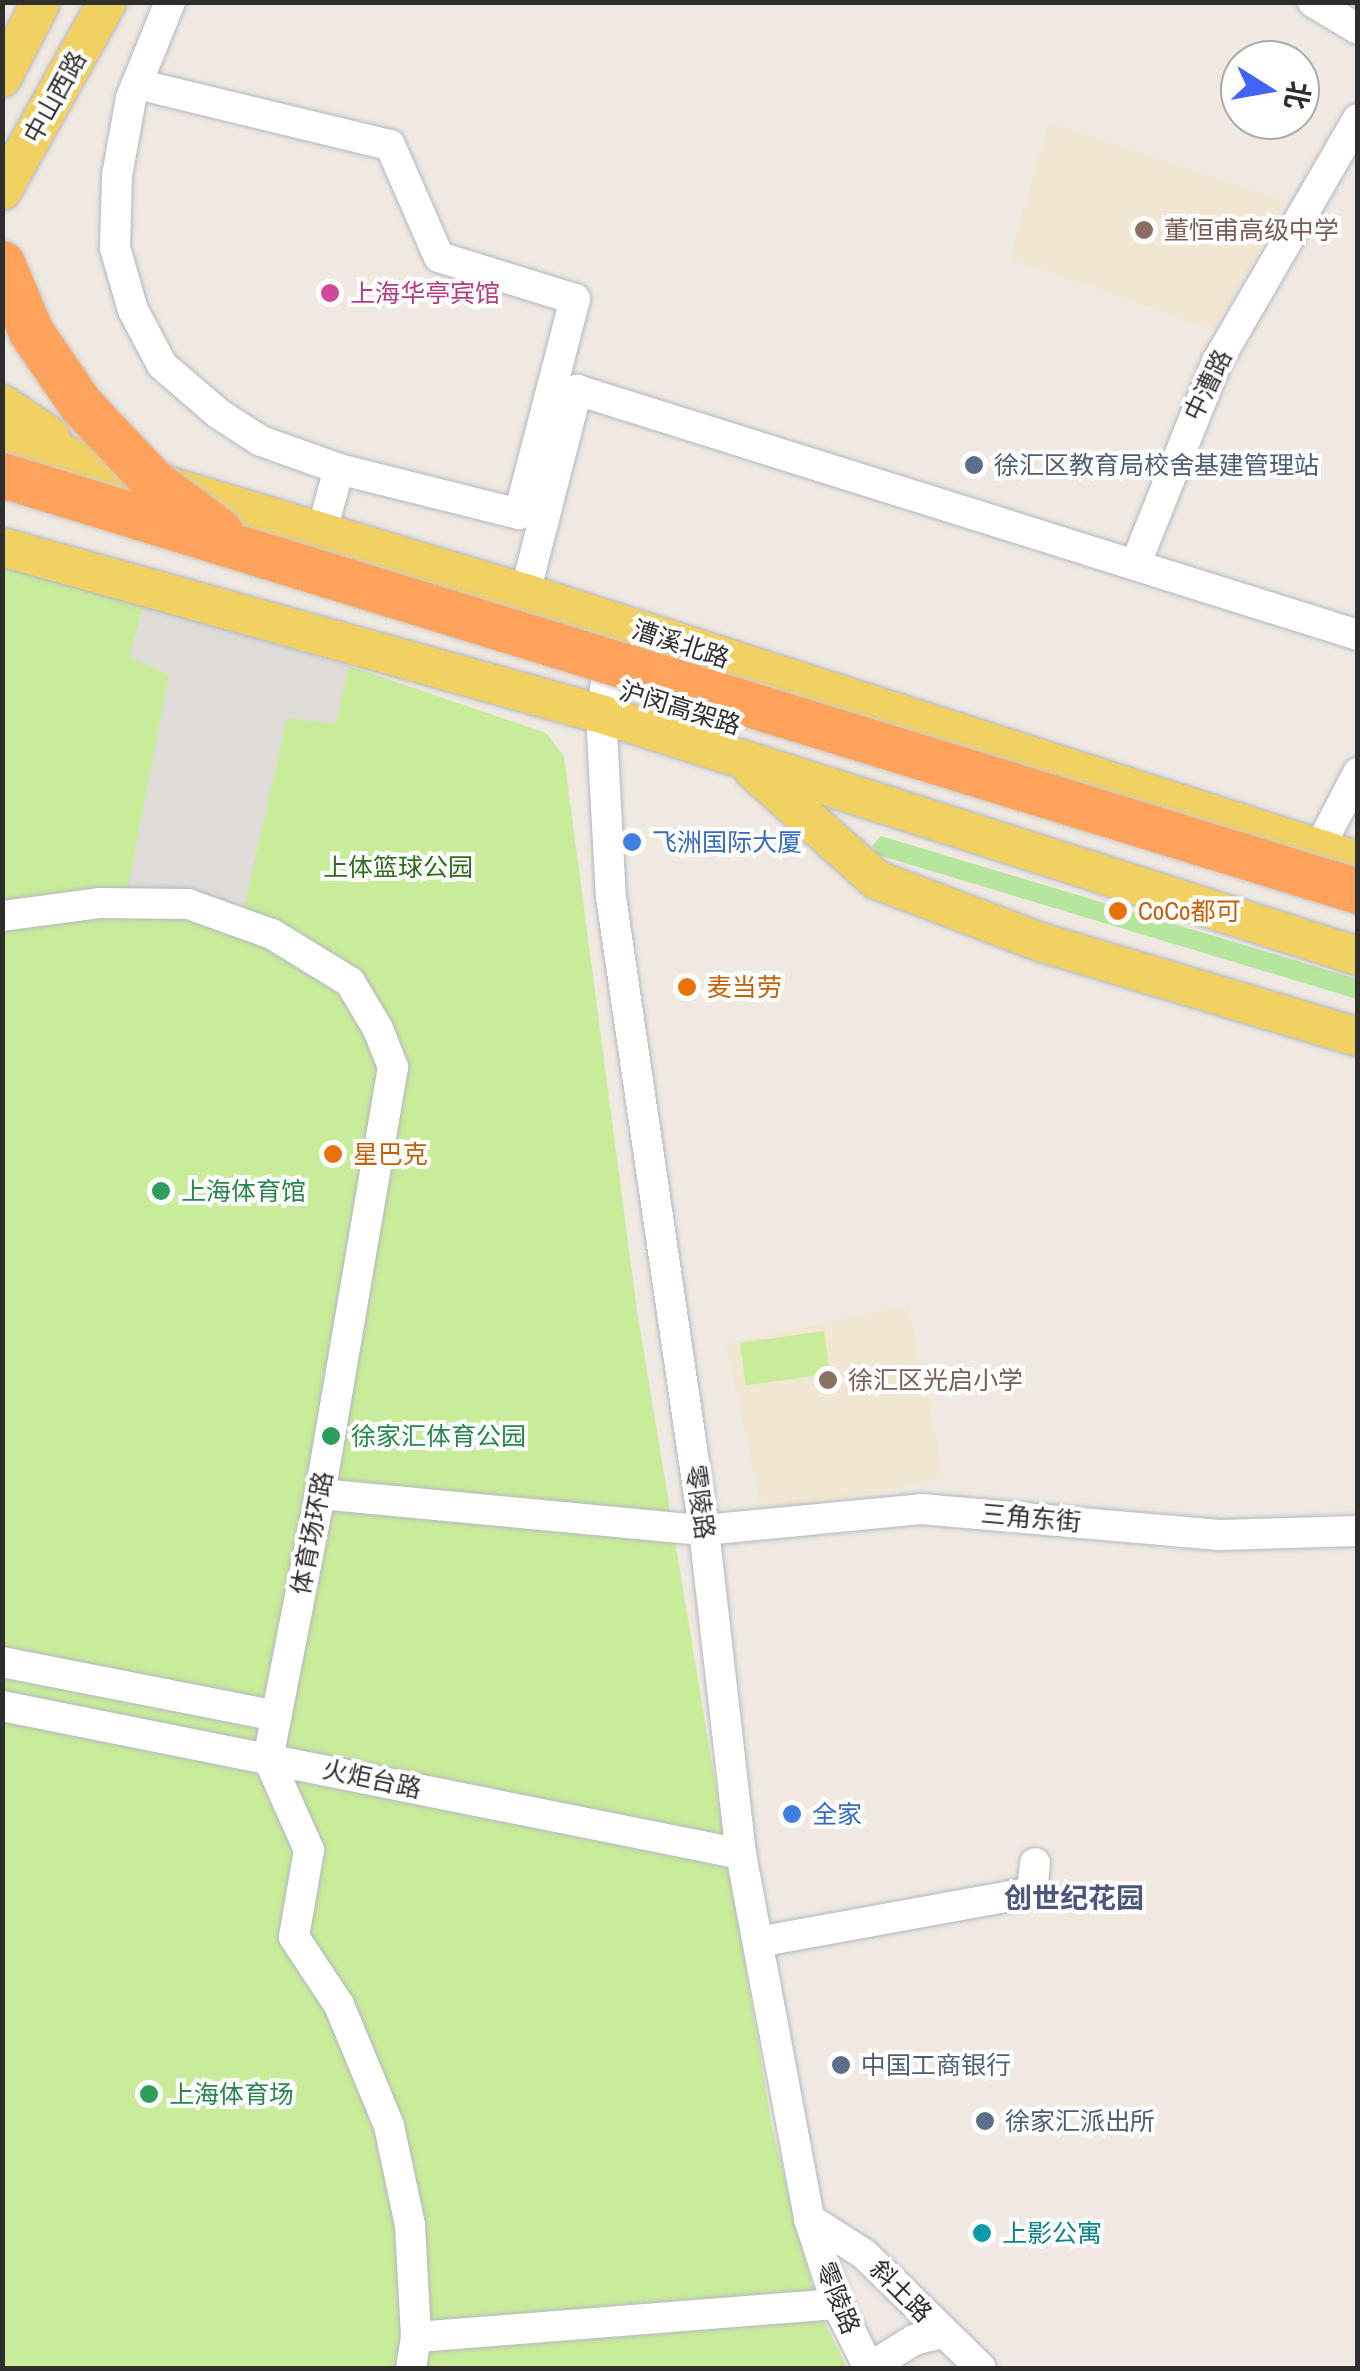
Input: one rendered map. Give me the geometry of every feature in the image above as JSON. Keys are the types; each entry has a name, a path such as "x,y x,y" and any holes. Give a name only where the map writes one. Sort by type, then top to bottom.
{"highway":[{"path":"2,263 31,332 55,372 118,446 186,508 284,564"},
{"path":"2,475 1358,890"},
{"name":"沪闵高架路","path":"2,502 1358,914"}],"main road":[{"path":"2,78 41,2"},
{"name":"中山西路","path":"2,192 107,2"},
{"path":"2,404 34,428 136,473"},
{"name":"漕溪北路","path":"2,436 136,473 525,593 1358,861"},
{"path":"2,547 601,714 1358,956"},
{"path":"740,759 877,880 1043,943 1358,1037"}],"street":[{"path":"137,84 390,144 439,257 576,299 518,514 339,469 261,441 219,414 162,365 132,310 115,248 116,176 137,84 170,2"},
{"path":"1313,2 1358,29"},
{"name":"中漕路","path":"1136,563 1217,362 1358,119"},
{"path":"525,593 577,390 1358,635"},
{"path":"322,530 339,469"},
{"name":"零陵路","path":"615,622 601,714 611,897 704,1530 742,1854 809,2219 837,2304 869,2368"},
{"path":"1318,850 1358,772"},
{"name":"体育场环路","path":"2,916 99,903 188,904 272,934 350,982 378,1028 393,1067 320,1494 268,1758"},
{"name":"三角东街","path":"320,1494 704,1530 920,1508 1220,1534 1358,1532"},
{"path":"2,1662 276,1716"},
{"name":"火炬台路","path":"2,1706 742,1854"},
{"path":"268,1758 310,1850 294,1936 339,2005 390,2126 410,2225 416,2337 411,2368"},
{"path":"758,1942 1032,1892 1035,1863"},
{"name":"斜土路","path":"809,2219 864,2254 982,2368"},
{"path":"416,2337 837,2304"},
{"name":"斜土路","path":"869,2368 914,2340 942,2332"}],"shaded area":[{"name":"董恒甫高级中学","path":"1049,122 1286,201 1215,330 1009,258"},
{"path":"143,606 349,666 336,724 287,718 241,922 125,903 169,675 129,657"},
{"name":"徐汇区光启小学","path":"908,1305 945,1477 763,1516 726,1344"}],"green space":[{"name":"徐家汇体育公园","path":"2,565 349,666 546,733 564,756 637,1311 772,2127 818,2309 847,2368 3,2368"},
{"path":"881,836 1357,979 1357,999 878,855 872,846"},
{"path":"824,1331 830,1374 746,1385 740,1343"}],"place":[{"name":"董恒甫高级中学","path":"1144,230"},
{"name":"上海华亭宾馆","path":"330,293"},
{"name":"徐汇区教育局校舍基建管理站","path":"974,465"},
{"name":"飞洲国际大厦","path":"632,842"},
{"name":"CoCo都可","path":"1118,911"},
{"name":"麦当劳","path":"687,987"},
{"name":"星巴克","path":"333,1154"},
{"name":"上海体育馆","path":"161,1191"},
{"name":"徐汇区光启小学","path":"828,1380"},
{"name":"徐家汇体育公园","path":"331,1436"},
{"name":"全家","path":"792,1814"},
{"name":"中国工商银行","path":"841,2065"},
{"name":"上海体育场","path":"149,2094"},
{"name":"徐家汇派出所","path":"985,2121"},
{"name":"上影公寓","path":"982,2233"}],"district":[{"name":"创世纪花园","path":"1074,1898"}],"park label":[{"name":"上体篮球公园","path":"398,867"}]}
